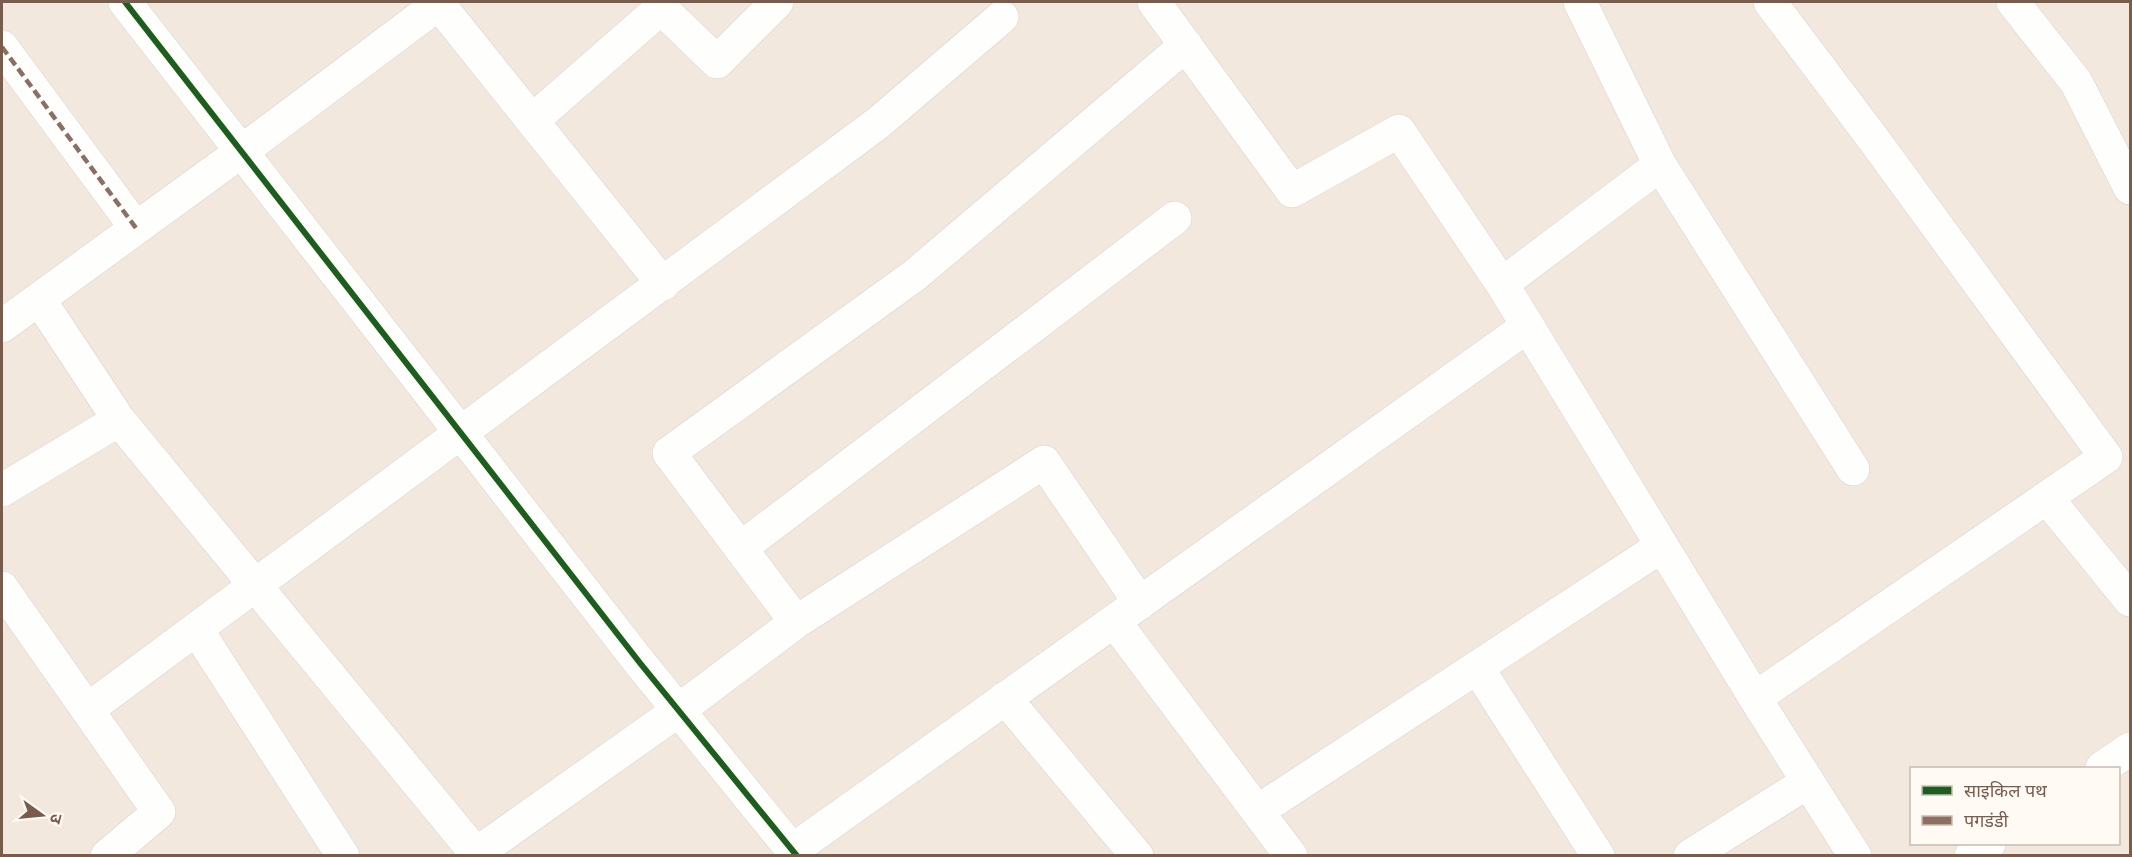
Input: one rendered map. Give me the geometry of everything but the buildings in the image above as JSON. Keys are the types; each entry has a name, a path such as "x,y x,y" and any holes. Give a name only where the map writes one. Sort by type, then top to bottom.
{"street":[{"path":"126,2 462,434 679,710 795,853 1005,698 1528,326"},
{"path":"2,326 242,151 439,2 663,284"},
{"path":"533,120 661,8 717,62 777,2"},
{"path":"1154,2 1293,191 1399,131 1502,284 1755,698 1855,855"},
{"path":"1580,2 1660,165 1853,469"},
{"path":"1755,698 2106,458 1874,140 1770,2"},
{"path":"2013,2 2076,82 2130,188"},
{"path":"87,710 462,434 878,123 1002,17"},
{"path":"796,622 669,453 915,275 1186,45"},
{"path":"2,47 136,228"},
{"path":"1502,284 1660,165"},
{"path":"741,548 1175,218"},
{"path":"39,299 119,420 477,855 679,710 796,622 1044,462 1127,612 1258,811 1292,855"},
{"path":"2,490 119,420"},
{"path":"2047,498 2130,600"},
{"path":"1258,811 1662,546"},
{"path":"2,588 159,812 107,855"},
{"path":"197,630 343,855"},
{"path":"1476,667 1598,855"},
{"path":"1005,698 1137,855"},
{"path":"2104,767 2130,750"},
{"path":"1690,855 1808,782"},
{"path":"1971,855 1986,845"}],"shaded area":[{"path":"2,2 2130,2 2130,855 2,856"}],"marked path":[{"path":"2,47 136,228"}],"cycle path":[{"path":"125,2 640,663 797,856"}]}
